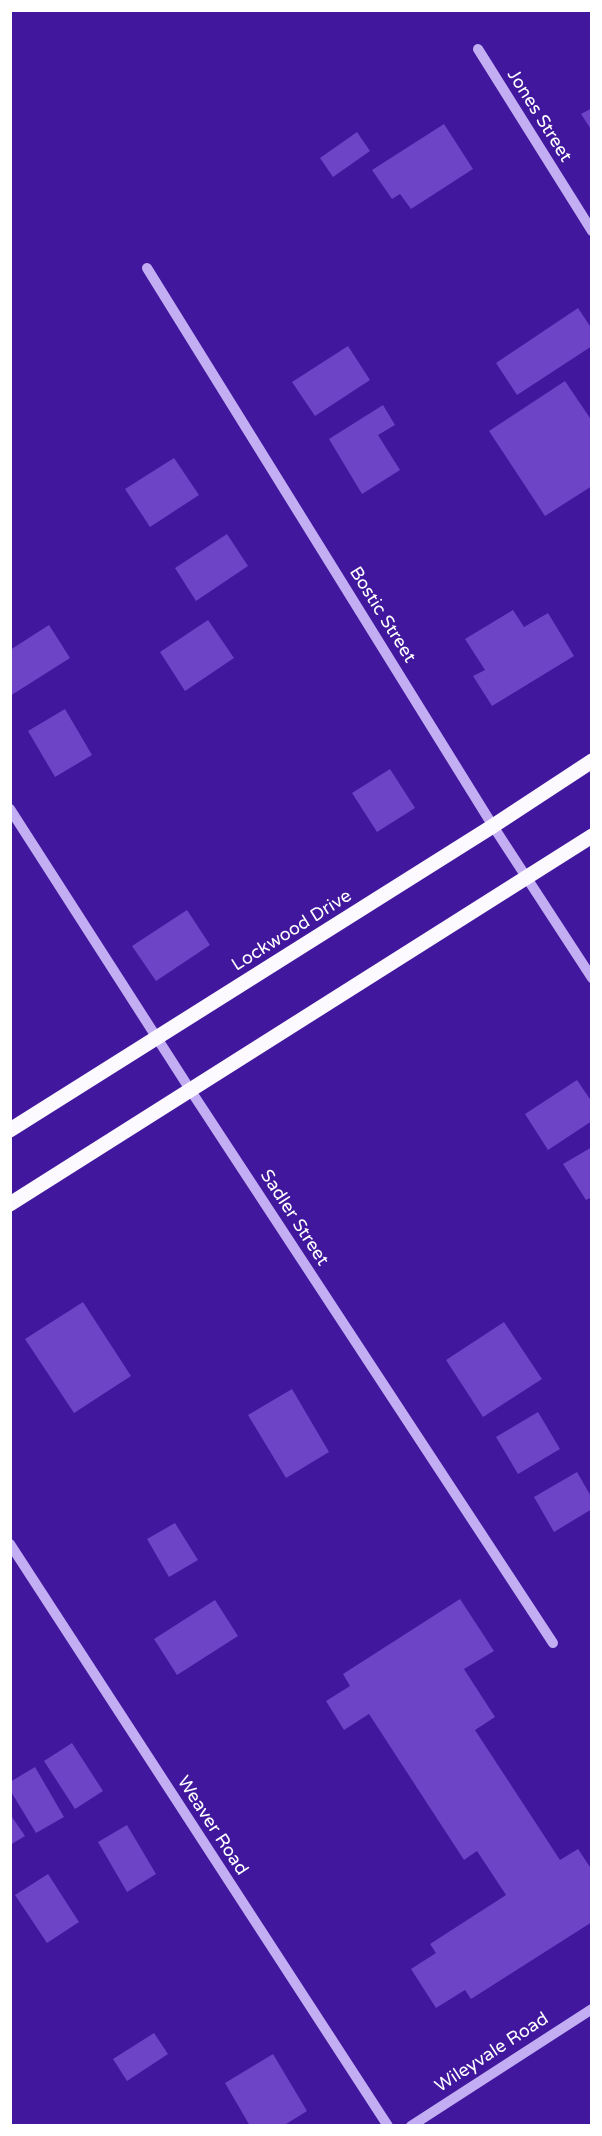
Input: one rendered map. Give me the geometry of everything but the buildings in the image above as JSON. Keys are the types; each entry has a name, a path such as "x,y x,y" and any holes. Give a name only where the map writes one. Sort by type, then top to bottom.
{"main road":[{"name":"Lockwood Drive","path":"10,1130 493,826 591,761"},
{"path":"10,1204 591,836"}],"street":[{"name":"Jones Street","path":"478,50 591,231"},
{"name":"Bostic Street","path":"147,268 493,826 591,978"},
{"name":"Sadler Street","path":"10,809 157,1039 554,1643"},
{"name":"Weaver Road","path":"10,1544 388,2126"},
{"name":"Wileyvale Road","path":"411,2126 591,2009"}]}
